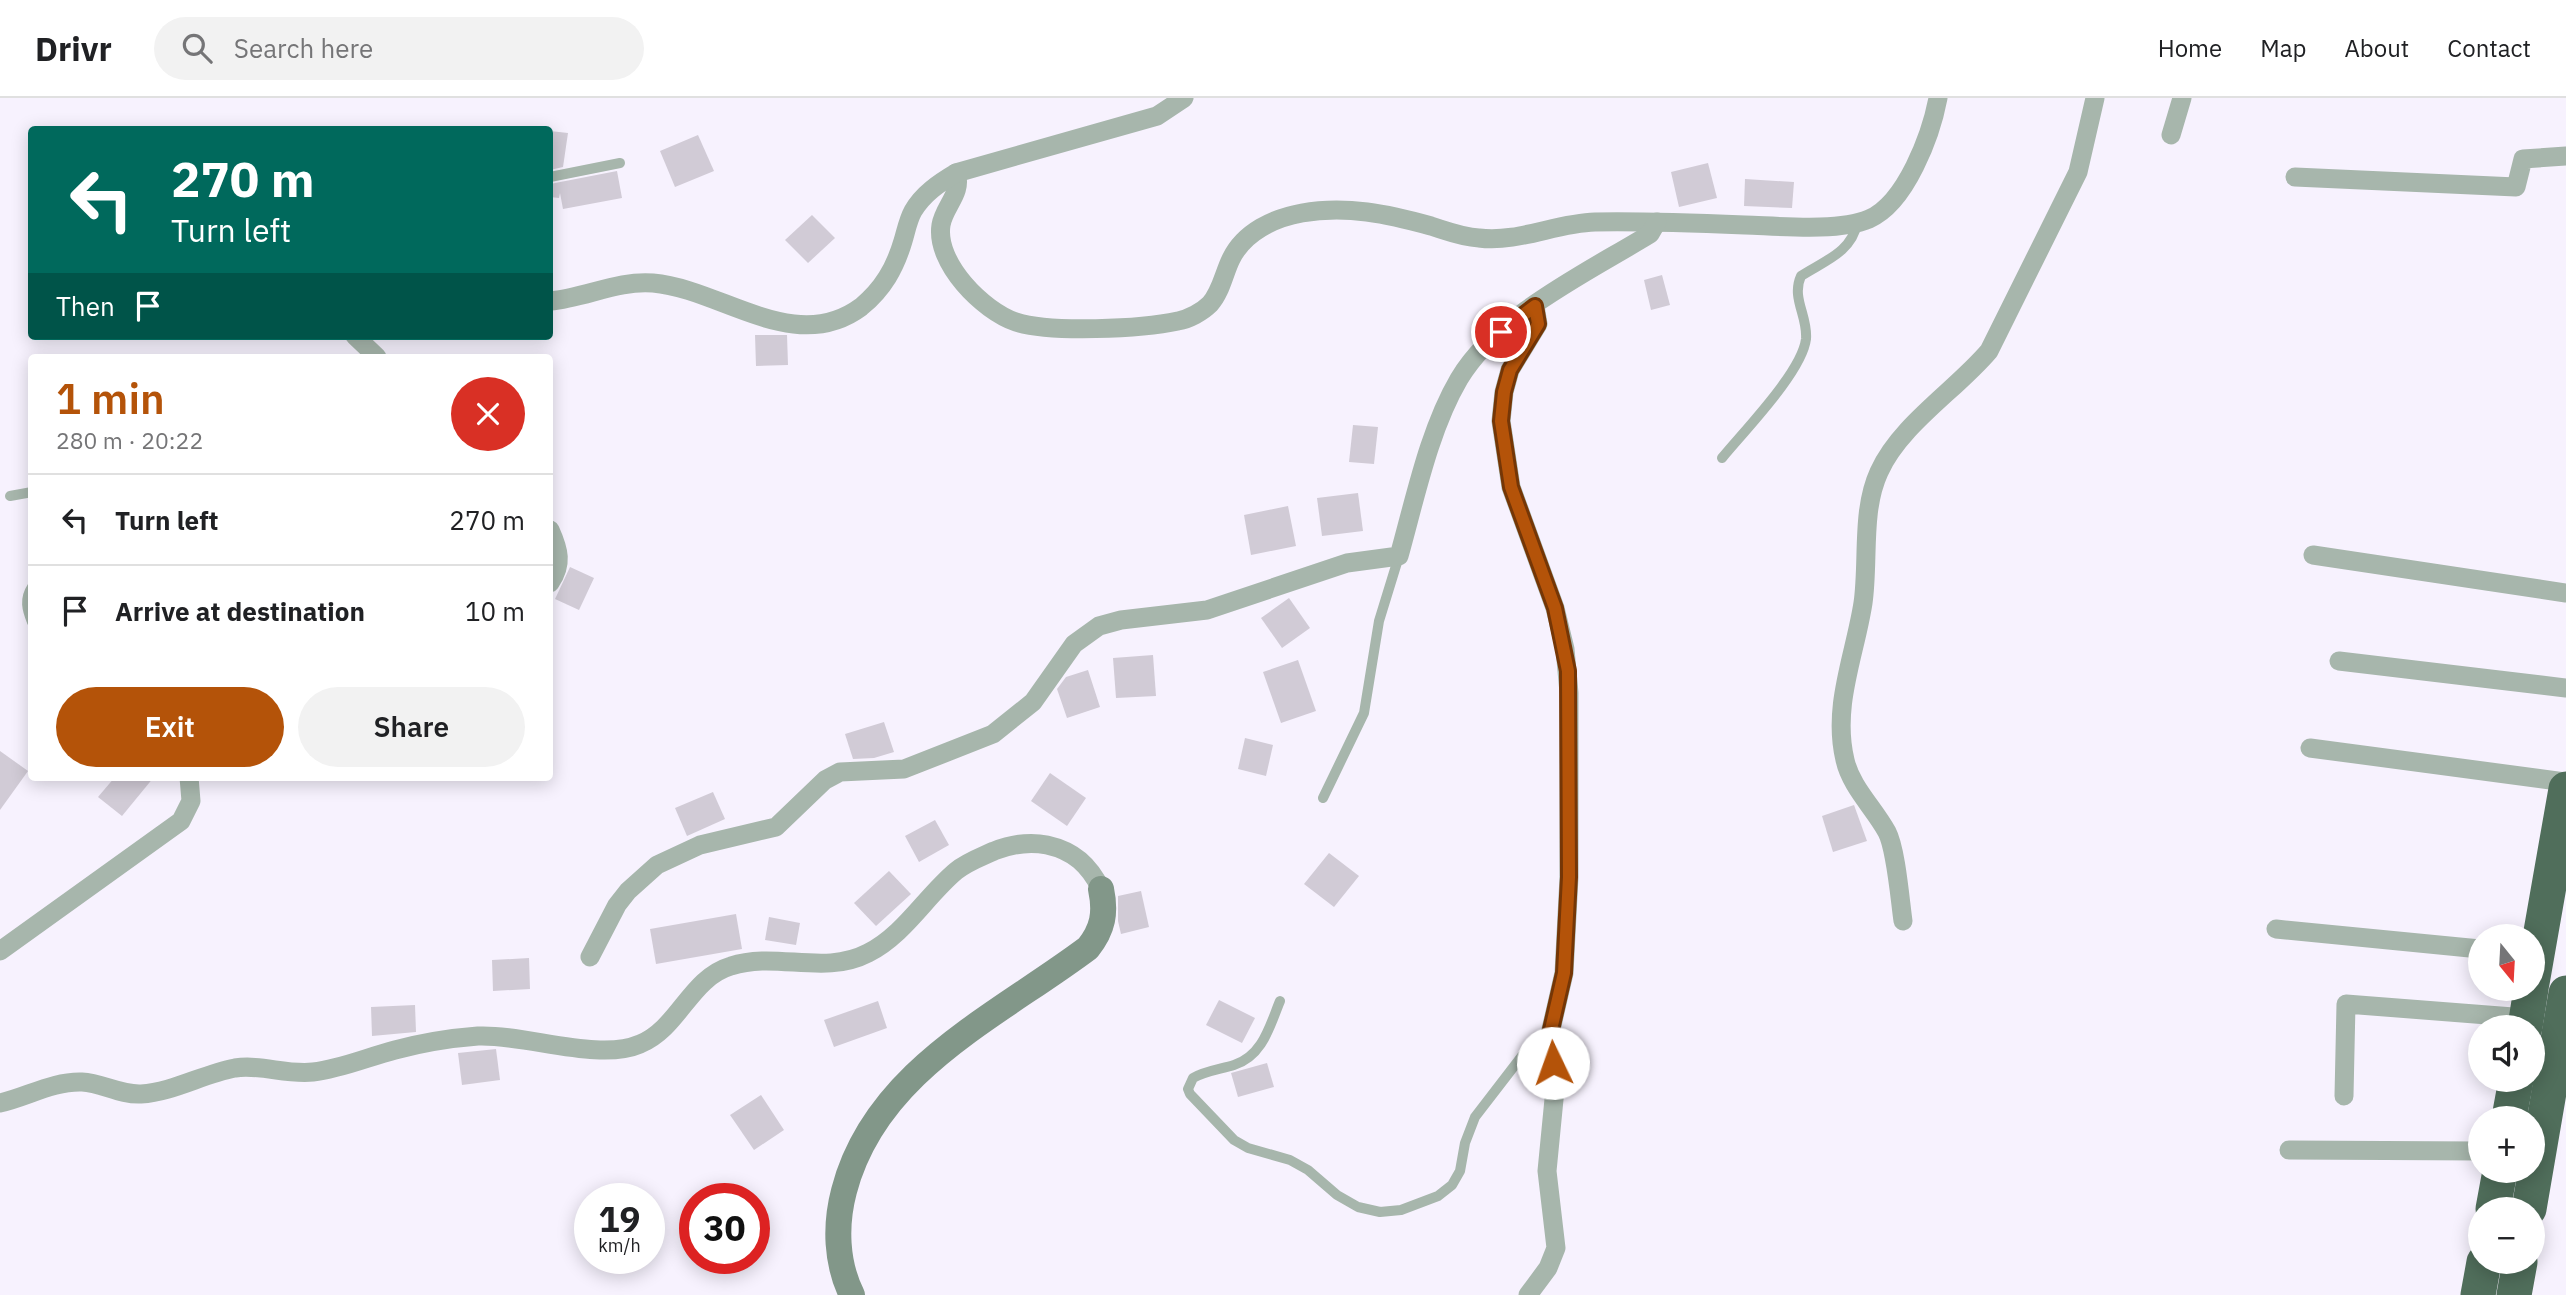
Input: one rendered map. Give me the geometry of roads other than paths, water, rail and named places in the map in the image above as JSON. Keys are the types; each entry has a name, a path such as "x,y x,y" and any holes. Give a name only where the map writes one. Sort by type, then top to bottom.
{"highway":[{"path":"2542,924 2566,789"},
{"path":"2531,1197 2566,993"},
{"path":"2478,1295 2482,1274"},
{"path":"2514,1295 2518,1274"}],"street":[{"path":"553,301 570,300 630,283 654,283 679,288 790,324 811,325 838,319 859,308 878,292 898,259 912,213 923,197 938,183 956,173 1157,116 1184,98"},
{"path":"956,173 958,186 941,223 940,236 950,265 977,299 998,315 1018,323 1044,327 1120,326 1178,321 1207,307 1216,298 1232,256 1246,240 1262,227 1281,218 1305,212 1363,210 1467,237 1492,240 1573,223 1657,222 1794,227 1857,223 1876,215 1894,201 1920,155 1938,98"},
{"path":"1903,921 1889,835 1850,777 1844,757 1841,708 1863,602 1870,503 1878,473 1896,443 1971,373 1989,351 2078,172 2095,98"},
{"path":"2171,135 2182,98"},
{"path":"2295,177 2516,187 2522,159 2566,156"},
{"path":"590,957 617,905 628,891 657,866 700,845 776,827 825,780 840,772 904,769 993,734 1033,702 1074,644 1099,626 1121,620 1207,610 1347,563 1399,556 1444,410 1460,377 1486,345 1535,306 1650,234 1657,222"},
{"path":"1528,1295 1548,1268 1556,1248 1547,1171 1555,1089 1550,1034 1564,973 1569,877 1568,671 1555,608 1511,487 1501,421 1510,370 1538,324 1535,306"},
{"path":"359,340 374,354"},
{"path":"553,538 559,555 559,566 553,577"},
{"path":"2313,555 2566,593"},
{"path":"2339,661 2566,688"},
{"path":"2310,748 2566,782"},
{"path":"0,951 181,821 191,801 189,781"},
{"path":"0,1103 67,1083 89,1083 140,1094 238,1068 259,1067 313,1072 397,1049 478,1036 510,1037 610,1050 628,1048 656,1035 699,986 713,974 729,966 746,962 829,965 869,953 887,940 956,871 998,850 1018,844 1035,843 1071,853 1084,863 1101,889 1104,905 1098,934 1088,948 973,1025 893,1096 858,1147 840,1208 838,1234 841,1261 852,1295"},
{"path":"2276,929 2468,948"},
{"path":"2343,1096 2346,1004 2468,993"},
{"path":"2289,1150 2468,1151"}],"lane":[{"path":"553,176 621,163"},
{"path":"1721,458 1789,376 1802,354 1806,329 1796,292 1801,276 1839,254 1854,237 1857,223"},
{"path":"10,496 28,493"},
{"path":"1323,798 1364,713 1379,621 1399,556"},
{"path":"1280,1001 1264,1038 1252,1055 1238,1064 1193,1078 1188,1089 1190,1094 1234,1140 1262,1154 1299,1165 1347,1202 1370,1211 1401,1210 1446,1191 1460,1171 1465,1143 1475,1117 1532,1043 1550,1034"}]}
